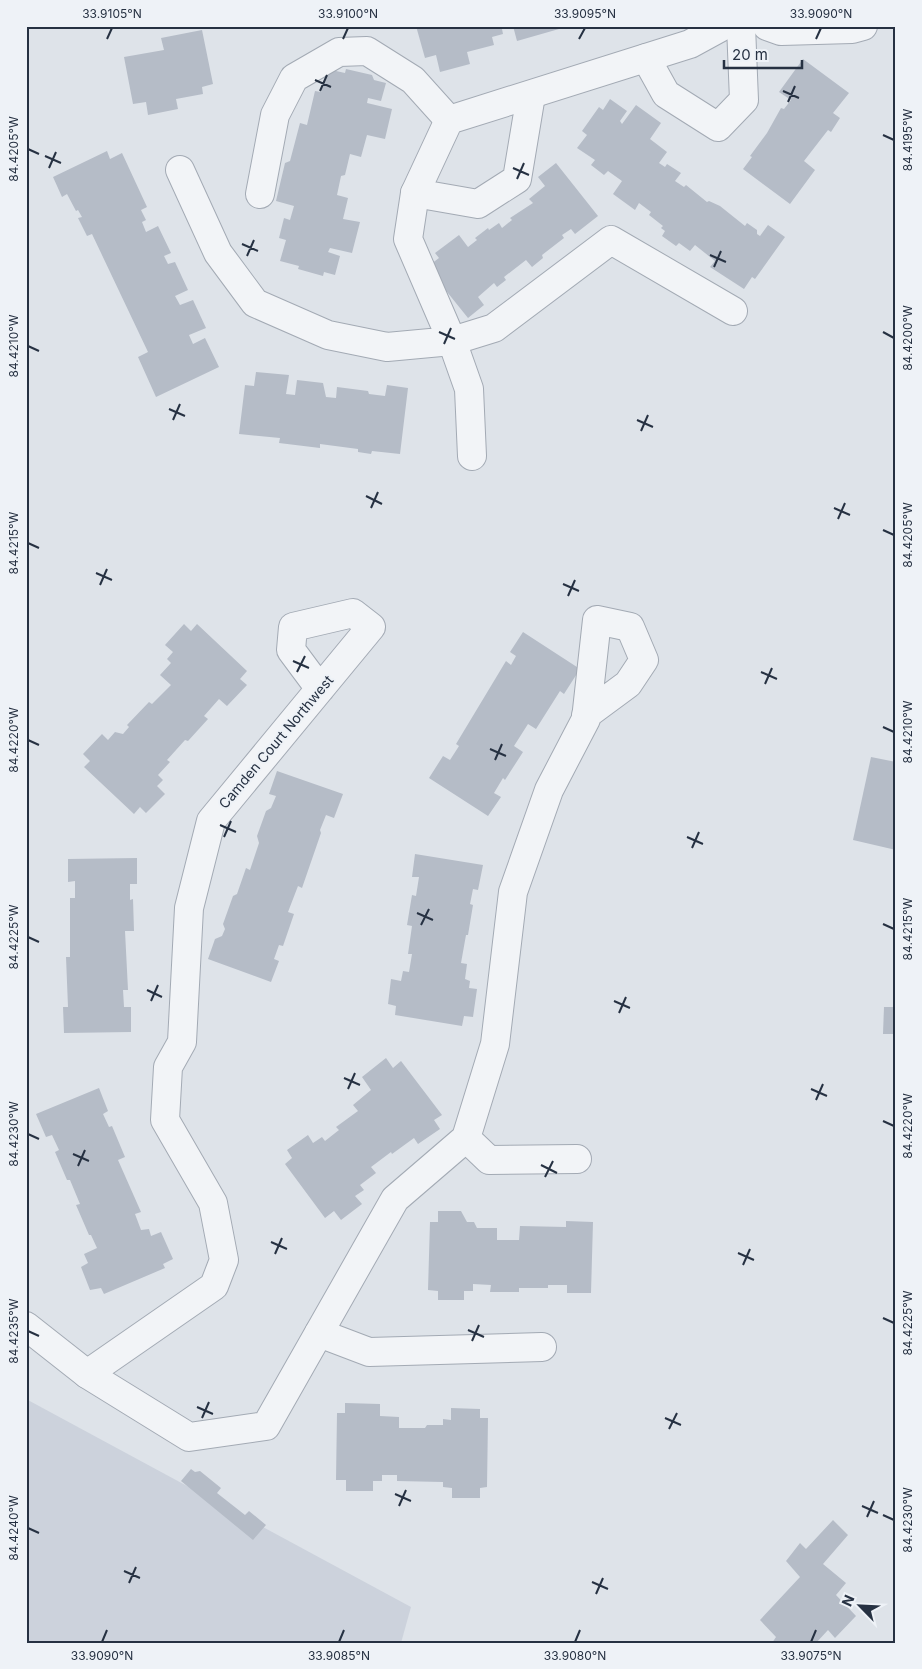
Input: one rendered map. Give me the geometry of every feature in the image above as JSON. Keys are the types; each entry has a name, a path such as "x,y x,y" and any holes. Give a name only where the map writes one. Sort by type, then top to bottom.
{"street":[{"path":"472,456 469,389 452,341 408,239 415,193 449,120 690,44 723,26"},
{"path":"646,58 666,94 718,128 744,100 742,26"},
{"path":"767,26 781,31 852,29 863,26"},
{"path":"260,194 275,115 294,78 339,52 367,51 413,80 449,120"},
{"path":"415,193 478,204 517,180 531,94"},
{"path":"180,170 218,253 255,303 328,335 387,347 452,341 494,328 612,240 733,311"},
{"name":"Camden Court Northwest","path":"87,1374 214,1286 224,1260 213,1203 165,1120 168,1067 182,1042 189,908 212,821 371,627 353,613 293,627 291,650 320,689"},
{"path":"26,1326 87,1374 189,1438 266,1426 395,1199 466,1138 495,1044 513,892 549,790 586,716"},
{"path":"466,1138 489,1160 577,1159"},
{"path":"319,1333 369,1352 542,1347"}],"shaded area":[{"path":"26,1399 411,1607 401,1643 26,1643"}],"building":[{"path":"416,26 511,27 502,29 503,34 492,37 494,45 467,52 470,64 440,72 436,55 425,58"},
{"path":"513,26 566,26 566,27 517,41"},
{"path":"202,30 213,84 202,87 203,94 176,99 178,109 148,115 146,102 133,104 124,57 164,50 161,38"},
{"path":"803,59 849,93 833,113 840,118 831,132 828,130 804,161 815,170 790,204 743,169 781,108 784,109 791,100 779,92"},
{"path":"327,69 345,73 346,69 372,75 374,80 386,83 381,101 368,98 367,103 392,109 385,139 367,135 361,157 350,154 345,175 341,176 337,195 348,198 343,219 360,222 352,253 330,248 328,252 340,256 335,275 324,272 323,276 298,269 299,266 280,261 286,240 279,238 284,218 290,220 294,206 276,201 285,163 290,161 300,123 307,125 315,91 321,92"},
{"path":"610,99 627,111 620,121 622,124 636,105 661,123 650,139 667,152 659,163 665,167 667,164 681,173 675,181 684,187 686,185 707,202 709,201 720,206 745,226 747,223 757,230 757,234 760,236 768,225 785,237 755,279 752,277 744,289 710,267 715,261 695,245 690,251 679,243 676,246 662,236 665,231 661,228 663,226 649,215 651,212 639,203 635,210 613,194 622,181 608,171 604,175 591,165 595,160 577,148 587,135 582,131 599,107 603,110"},
{"path":"107,151 110,159 122,153 147,207 141,210 146,220 142,222 146,232 158,226 171,253 164,256 168,264 175,262 188,290 175,296 180,305 193,300 206,328 189,335 193,344 205,338 219,367 156,397 138,357 148,352 92,234 87,236 78,218 82,217 78,210 76,211 67,194 62,197 53,177"},
{"path":"556,163 598,216 575,234 571,229 562,235 564,238 542,255 543,258 532,267 526,260 504,277 506,280 497,287 494,283 478,297 484,305 468,318 427,267 439,258 435,253 459,235 468,247 477,240 475,238 488,228 489,230 499,223 502,228 512,220 510,218 533,203 529,199 545,186 538,177"},
{"path":"256,372 289,375 286,394 295,395 297,380 323,383 326,397 336,398 337,387 368,391 369,394 385,396 387,385 408,388 400,454 372,451 371,454 358,452 358,449 320,444 320,448 279,443 280,438 239,434 245,385 254,386"},
{"path":"184,624 191,631 197,624 247,671 240,679 247,685 227,706 219,699 204,716 208,719 167,760 170,762 158,775 163,780 157,786 165,794 146,813 140,807 134,814 84,767 90,761 83,754 102,734 108,740 115,732 123,734 129,727 127,725 149,702 152,704 171,685 160,675 171,663 167,659 173,652 165,645"},
{"path":"523,632 580,669 564,694 560,691 536,729 528,724 514,746 523,752 494,793 501,797 488,816 429,778 443,756 450,760 459,746 456,744 506,661 511,665 516,656 510,652"},
{"path":"871,757 896,762 896,850 853,840"},
{"path":"277,771 343,794 334,818 326,815 302,888 298,886 288,912 294,914 283,946 279,945 274,959 279,961 271,982 208,959 215,939 222,936 225,929 223,924 233,896 237,894 246,868 250,870 259,843 257,836 266,811 271,808 276,796 269,794"},
{"path":"415,854 483,865 478,890 473,889 470,904 473,905 461,963 467,964 465,979 470,981 469,988 477,989 473,1017 464,1016 462,1026 395,1015 396,1006 388,1004 391,979 401,981 403,971 409,972 412,954 408,954 412,926 407,925 412,895 416,896 419,877 412,877"},
{"path":"137,858 137,884 130,884 130,900 133,899 134,931 125,931 128,990 123,990 124,1007 131,1007 131,1032 64,1033 63,1007 68,1007 66,957 70,957 70,898 75,898 75,881 68,882 68,859"},
{"path":"884,1007 896,1007 896,1034 883,1034"},
{"path":"386,1058 393,1068 401,1061 442,1115 434,1120 440,1129 418,1144 414,1138 371,1167 376,1173 360,1185 364,1190 355,1196 362,1204 341,1220 334,1211 325,1218 285,1164 292,1158 287,1150 308,1135 313,1143 322,1137 325,1141 339,1130 336,1127 358,1111 353,1105 371,1090 362,1077"},
{"path":"99,1088 108,1111 103,1114 109,1127 112,1126 125,1157 118,1160 141,1212 135,1214 141,1230 149,1229 151,1236 161,1232 173,1259 163,1264 165,1268 104,1294 101,1288 90,1290 81,1267 88,1263 84,1254 97,1248 76,1205 80,1204 70,1180 67,1180 55,1152 59,1150 52,1135 46,1137 36,1114"},
{"path":"438,1211 461,1211 467,1222 474,1222 477,1228 497,1228 497,1240 519,1240 520,1226 566,1227 566,1221 593,1222 591,1293 567,1293 567,1285 548,1285 548,1288 519,1288 519,1292 490,1292 491,1285 473,1284 473,1291 464,1291 464,1300 438,1300 438,1291 428,1290 430,1222 438,1222"},
{"path":"345,1403 380,1404 380,1416 399,1417 399,1428 425,1428 427,1425 443,1425 443,1419 451,1420 451,1408 480,1409 480,1418 488,1418 487,1487 480,1488 480,1498 452,1498 452,1488 443,1487 443,1482 397,1481 397,1475 382,1475 382,1481 373,1481 373,1491 346,1491 346,1480 336,1480 337,1413 345,1413"},
{"path":"191,1469 195,1472 200,1471 221,1488 217,1493 245,1515 249,1511 266,1525 253,1540 181,1481"},
{"path":"833,1520 848,1535 823,1564 846,1583 836,1595 856,1616 835,1638 828,1630 816,1643 772,1643 776,1637 760,1620 800,1577 786,1561 800,1543 806,1549"}]}
